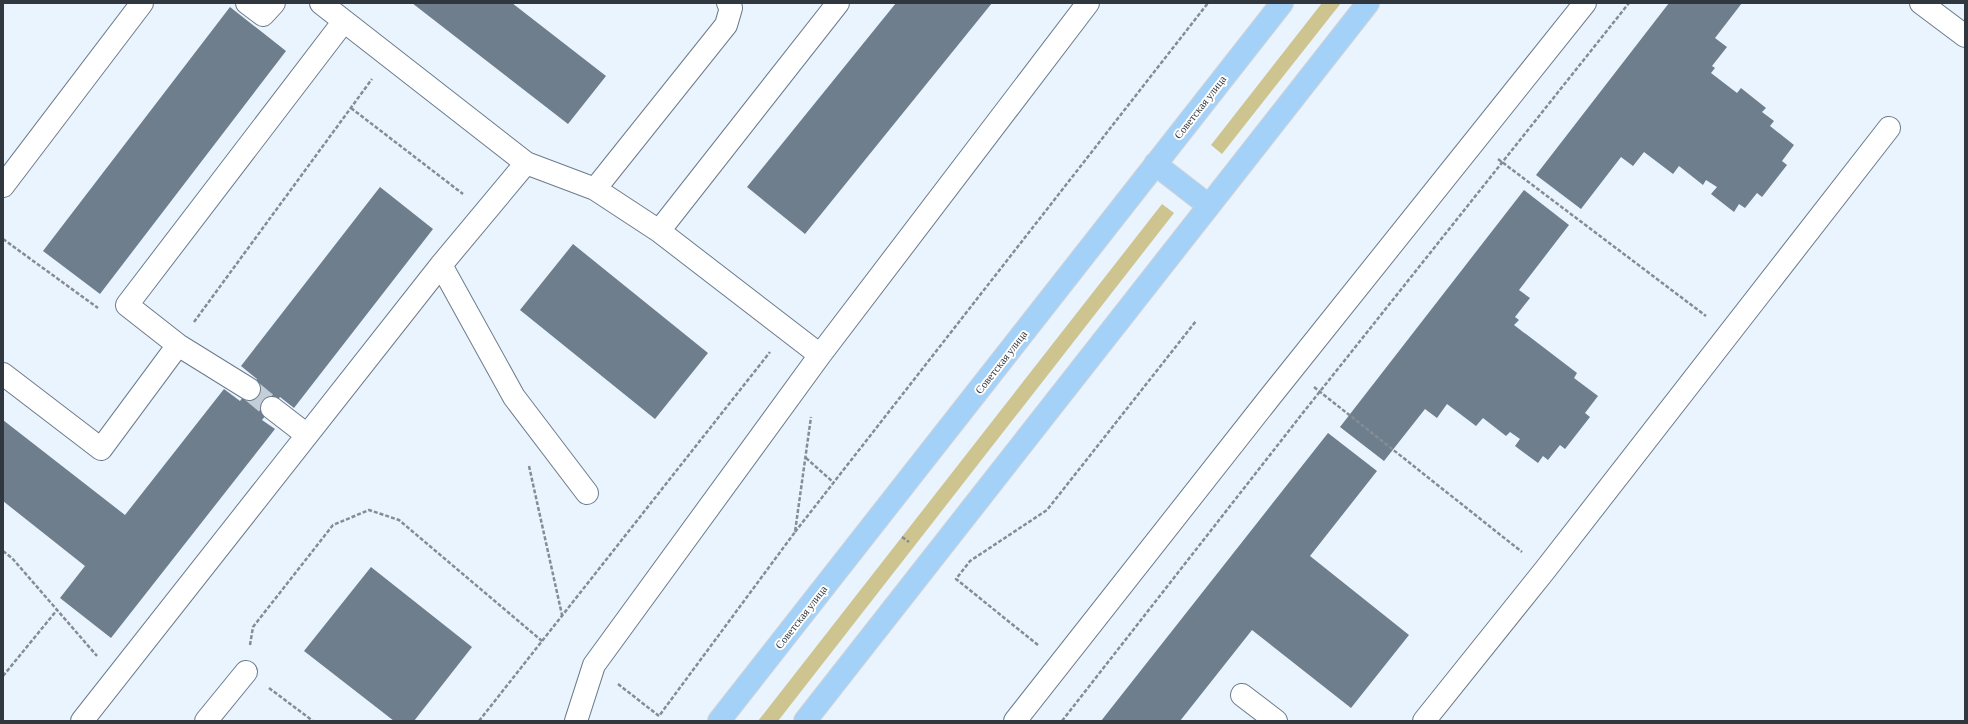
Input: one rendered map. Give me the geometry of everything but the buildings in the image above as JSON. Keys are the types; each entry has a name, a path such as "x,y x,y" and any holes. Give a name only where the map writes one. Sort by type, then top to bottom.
{"main road":[{"name":"Советская улица","path":"719,721 1282,3"},
{"path":"805,721 1208,205 1368,3"},
{"path":"1155,164 1208,205"}],"lane":[{"path":"3,186 142,3"},
{"path":"246,3 263,15 274,3"},
{"path":"322,3 526,163 595,189 659,231 820,355"},
{"path":"595,189 726,25 731,8 728,3"},
{"path":"659,231 838,3"},
{"path":"576,721 594,665 820,355 1088,3"},
{"path":"1015,721 1292,370 1585,3"},
{"path":"1922,3 1965,36"},
{"path":"249,389 178,345 127,305 344,21"},
{"path":"1424,721 1545,570 1889,128"},
{"path":"82,721 441,264 526,163"},
{"path":"441,264 514,397 587,493"},
{"path":"3,374 101,449 178,345"},
{"path":"272,408 307,435"},
{"path":"206,721 246,672"},
{"path":"1242,695 1276,721"}],"path":[{"path":"594,665 659,716 833,482 1208,3"},
{"path":"1062,721 1320,392 1629,3"},
{"path":"178,345 388,56"},
{"path":"351,108 486,212"},
{"path":"1475,141 1729,334"},
{"path":"3,239 99,308 127,305"},
{"path":"1060,663 956,579 970,561 1047,510 1196,321"},
{"path":"480,721 787,330"},
{"path":"1292,370 1545,570"},
{"path":"795,532 812,410"},
{"path":"805,458 833,482"},
{"path":"528,459 562,615"},
{"path":"313,721 246,672 253,627 333,525 369,510 399,520 542,641"},
{"path":"3,551 12,558 117,678"},
{"path":"3,676 57,610"}],"shaded area":[{"path":"1322,3 1341,3 1222,154 1211,145"},
{"path":"1162,204 1174,213 778,721 758,721"}],"tunnel":[{"path":"249,389 272,408"}]}
